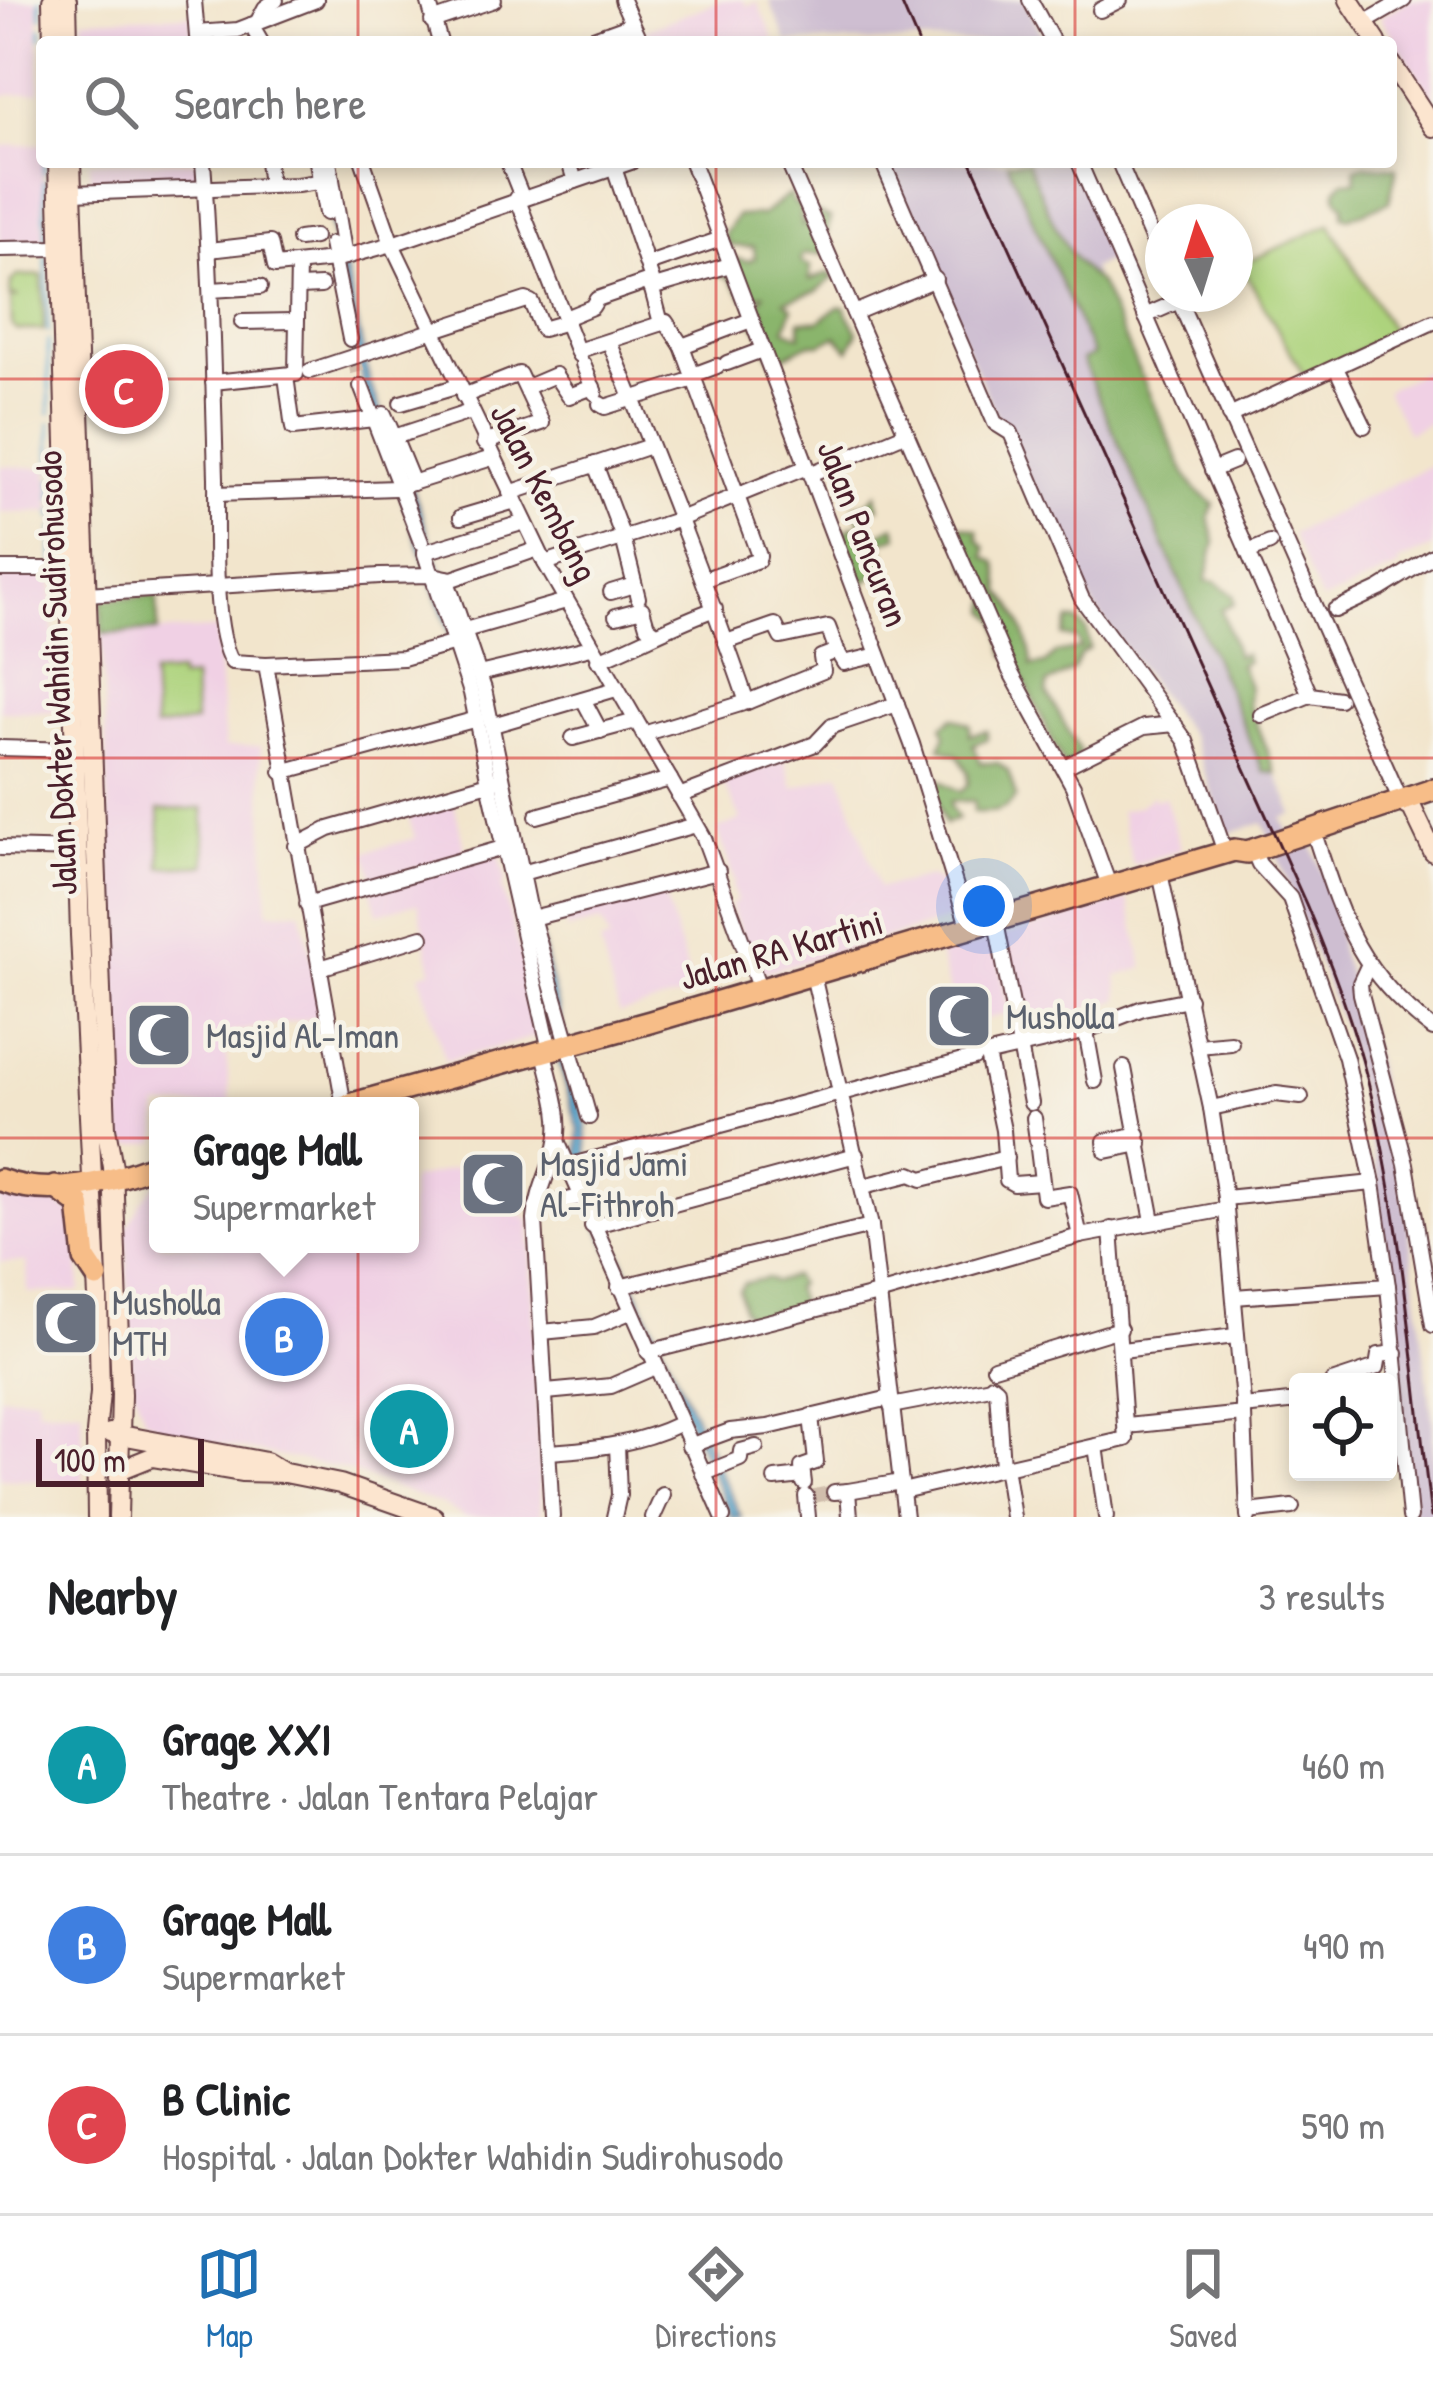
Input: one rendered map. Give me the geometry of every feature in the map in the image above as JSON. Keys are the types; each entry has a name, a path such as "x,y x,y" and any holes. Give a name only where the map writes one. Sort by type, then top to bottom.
{"main road":[{"path":"52,0 53,36"},
{"path":"67,0 68,36"},
{"path":"1349,0 1373,36"},
{"path":"1397,72 1433,127"},
{"name":"Jalan Dokter Wahidin Sudirohusodo","path":"58,168 71,417"},
{"name":"Jalan Dokter Wahidin Sudirohusodo","path":"71,168 75,750 103,1176"},
{"name":"Jalan Dokter Wahidin Sudirohusodo","path":"74,559 86,594 106,1128 103,1176"},
{"name":"Jalan RA Kartini","path":"377,1097 1313,830 1433,778"},
{"name":"Jalan RA Kartini","path":"1238,851 1244,840 1398,795 1433,790"},
{"path":"1398,795 1412,808 1433,852"},
{"path":"1,1180 103,1176 149,1155"},
{"path":"1,1180 15,1186 55,1187 149,1167"},
{"path":"97,1517 97,1277 103,1176"},
{"path":"103,1176 121,1395 118,1517"},
{"path":"55,1187 79,1204 85,1259 97,1277"},
{"path":"96,1433 118,1433 227,1462"},
{"path":"117,1471 152,1456 227,1462 340,1484 434,1517"}],"street":[{"path":"194,0 197,36"},
{"path":"246,29 276,0"},
{"path":"428,0 438,36"},
{"path":"432,22 494,0"},
{"path":"622,0 637,36"},
{"path":"1030,0 1050,36"},
{"path":"1100,10 1120,0"},
{"path":"1364,23 1404,0"},
{"path":"208,36 246,29 310,1"},
{"path":"599,36 632,24"},
{"path":"203,168 218,585 229,658 237,664 403,658 566,601"},
{"path":"268,168 269,184"},
{"path":"320,168 326,181 326,242"},
{"path":"328,168 326,242 355,352"},
{"name":"Jalan Kembang","path":"365,168 392,244 488,451 595,654 696,825 718,871 760,990"},
{"path":"510,168 580,357 605,407 762,350"},
{"path":"571,168 575,182"},
{"path":"209,250 270,243 392,244 614,168 648,264 661,323"},
{"name":"Jalan Pancuran","path":"694,168 897,704 970,929"},
{"path":"791,168 1010,670 1064,767 1110,888"},
{"path":"885,168 994,423 1011,434 1082,599 1175,724 1238,851 1288,892 1322,979 1346,1058 1373,1183 1396,1353 1410,1517"},
{"path":"1082,168 1310,695"},
{"path":"1122,168 1145,222"},
{"path":"72,193 326,181"},
{"path":"648,264 721,239"},
{"path":"270,243 274,265 298,264 326,242"},
{"path":"0,249 59,248"},
{"path":"298,264 293,428 384,425 470,412"},
{"path":"214,382 298,373 526,300 542,329 591,308 597,298 730,265"},
{"path":"854,313 935,279"},
{"path":"299,287 320,286"},
{"path":"211,290 260,287"},
{"path":"1145,316 1152,312"},
{"path":"1184,312 1229,416 1239,458 1276,540 1326,614 1345,699 1398,795"},
{"path":"580,357 661,323 668,323 682,346 751,320"},
{"path":"242,322 295,321"},
{"path":"1229,416 1433,322"},
{"path":"610,341 677,520 705,579 747,702"},
{"path":"682,346 759,559 705,579"},
{"path":"1336,368 1364,426"},
{"path":"400,403 555,375 569,396 596,395"},
{"path":"216,494 407,484 488,451 542,422 524,381"},
{"path":"361,386 384,425 478,685 556,1048 558,1143 536,1207 552,1517"},
{"path":"86,594 467,576 623,538 907,434"},
{"path":"461,517 650,446"},
{"path":"1212,470 1239,458"},
{"path":"595,464 623,538 636,592 611,592"},
{"path":"427,549 525,522"},
{"path":"1248,552 1276,540"},
{"path":"1326,614 1380,589 1433,556"},
{"path":"0,569 74,559"},
{"path":"616,616 641,609 647,626 656,633"},
{"path":"478,685 654,637 715,609"},
{"path":"726,642 775,625 781,637 828,627 844,663 878,655"},
{"path":"573,738 747,702 823,671 821,657 837,652"},
{"path":"266,664 342,1097"},
{"path":"282,772 424,730 486,731 616,689"},
{"path":"1261,715 1310,695 1345,699"},
{"path":"583,699 600,731"},
{"path":"679,796 815,744 831,727 897,704"},
{"path":"1064,767 1144,727 1175,724"},
{"path":"0,748 75,750"},
{"path":"537,816 670,779"},
{"path":"296,846 353,821 495,781"},
{"path":"522,873 696,825"},
{"path":"1313,830 1347,929 1368,967 1396,999 1433,1029"},
{"path":"511,845 522,873 526,912"},
{"path":"307,904 511,845"},
{"path":"0,848 79,850"},
{"path":"526,912 718,871"},
{"path":"1160,873 1211,1108 1225,1204 1244,1410 1248,1514 1287,1511"},
{"path":"996,922 1045,1198 1070,1193 1080,1236"},
{"path":"320,968 422,937"},
{"path":"1368,967 1360,983 1361,994 1406,1163 1433,1325"},
{"path":"813,974 871,1226 905,1517"},
{"path":"579,1165 1086,1031 1143,1009 1189,999"},
{"path":"1086,1031 1095,1082"},
{"path":"1198,1046 1231,1043"},
{"path":"556,1048 589,1117"},
{"path":"982,1056 1007,1180 1013,1184 1041,1182"},
{"path":"1124,1068 1154,1220"},
{"path":"1211,1108 1276,1094 1300,1097"},
{"path":"558,1143 579,1165 580,1197 599,1223 627,1285 630,1312 656,1354 679,1424 698,1442 723,1517"},
{"path":"599,1223 856,1154"},
{"path":"863,1186 911,1174 922,1179 1006,1158"},
{"path":"546,1392 611,1386 656,1354 1080,1236 1225,1204 1373,1183"},
{"path":"536,1207 580,1197"},
{"path":"627,1285 871,1226"},
{"path":"850,1517 841,1492 901,1487 1123,1441 1127,1426 1111,1229"},
{"path":"1234,1297 1388,1286"},
{"path":"542,1331 594,1327 630,1312"},
{"path":"994,1367 1120,1329"},
{"path":"1122,1350 1235,1336"},
{"path":"1359,1373 1377,1367 1378,1355 1396,1353"},
{"path":"698,1442 811,1416 992,1386 997,1389 1003,1467 1013,1517"},
{"path":"1127,1426 1289,1402"},
{"path":"808,1517 802,1467 816,1462 811,1416"},
{"path":"549,1452 617,1445 679,1424"},
{"path":"614,1517 619,1495 617,1445"},
{"path":"1096,1446 1106,1517"},
{"path":"710,1471 740,1460 740,1452 756,1447"},
{"path":"775,1479 807,1490"},
{"path":"653,1517 663,1495"}],"shaded area":[{"path":"0,0 38,0 36,92 0,96"},
{"path":"722,0 743,0 747,6 757,2 772,36 647,36 645,30"},
{"path":"769,0 1024,0 1043,36 784,36"},
{"path":"1409,0 1433,0 1433,98 1397,36 1380,17"},
{"path":"191,15 192,36 84,36 83,19"},
{"path":"36,144 36,168 42,168 43,240 0,242 0,146"},
{"path":"89,168 197,168 198,182 91,187"},
{"path":"889,168 1078,168 1118,256 1091,269 1214,545 1182,560 1294,814 1282,818 1295,848 1311,842 1334,905 1340,950 1369,1033 1406,1207 1433,1426 1433,1517 1413,1517 1379,1180 1345,1033 1263,823 1227,834 1192,738 1078,579 999,422"},
{"path":"1433,367 1433,420 1408,433 1386,390"},
{"path":"1433,464 1433,547 1322,601 1292,534"},
{"path":"0,466 48,468 50,512 0,513"},
{"path":"51,574 57,712 0,711 0,575"},
{"path":"216,629 225,747 260,746 268,912 301,911 324,1016 229,1033 230,1097 149,1097 149,1143 131,1146 122,1139 102,634"},
{"path":"785,760 794,788 840,773 879,888 931,877 937,882 947,879 958,917 758,974 730,905 737,902 735,883 718,829 741,819 723,782"},
{"path":"1153,795 1155,800 1165,797 1181,849 1133,865 1120,811 1139,806"},
{"path":"453,797 465,853 374,881 366,852 415,838 406,809"},
{"path":"499,853 506,879 502,887 543,1035 445,1061 420,974 432,970 418,903 378,913 371,889"},
{"path":"662,887 694,993 619,1014 600,943 610,940 601,922 567,930 563,914"},
{"path":"1128,899 1144,968 1117,976 1119,1000 1083,1010 1086,1030 1021,1046 1002,936"},
{"path":"996,939 1009,1013 959,1027 939,954"},
{"path":"456,1168 465,1190 530,1220 541,1517 465,1517 339,1468 173,1435 145,1419 132,1383 126,1230 149,1193 149,1253 419,1253 419,1178"},
{"path":"0,1195 46,1198 77,1215 80,1291 28,1293 27,1262 0,1262"},
{"path":"0,1396 37,1396 38,1409 82,1409 83,1482 0,1479"}],"green space":[{"path":"1010,168 1030,168 1065,244 1100,284 1182,467 1194,488 1214,504 1209,517 1215,542 1206,581 1216,582 1233,595 1234,603 1221,609 1237,656 1244,654 1247,661 1240,664 1249,687 1248,704 1276,773 1264,772 1082,360 1093,355"},
{"path":"1355,168 1397,168 1389,202 1349,218 1343,216 1336,189 1344,181 1356,180"},
{"path":"790,194 800,206 802,226 815,212 830,218 823,254 801,258 810,266 810,280 828,273 834,277 817,291 785,301 793,308 785,329 800,336 800,321 819,321 844,307 858,332 849,350 836,336 773,362 766,333 762,335 752,321 764,311 759,303 764,294 745,299 730,278 719,274 732,258 755,258 754,247 730,246 724,235 737,216 762,215"},
{"path":"1330,224 1394,335 1304,376 1253,286 1253,259"},
{"path":"42,275 44,330 16,330 11,298 19,296 10,295 11,282 17,276"},
{"path":"877,494 879,507 863,507 863,518 872,521 873,537 895,526 898,536 876,544 883,548 886,567 863,584 853,577 859,573 853,571 858,564 848,557 837,528 862,527 854,506"},
{"path":"962,526 978,530 985,557 997,563 1002,594 1022,627 1032,666 1045,664 1056,653 1081,648 1077,639 1063,636 1069,620 1086,630 1090,648 1080,655 1073,670 1047,684 1047,693 1080,752 1065,768 1019,669 1005,654 998,621 988,611 990,595 976,578 977,572 970,570 969,553 958,537"},
{"path":"157,596 158,631 102,634 101,600"},
{"path":"179,673 179,679 193,678 195,722 155,728 152,675"},
{"path":"953,717 970,724 970,735 987,731 987,739 973,744 981,763 998,763 1008,771 1016,797 1002,809 986,812 974,812 974,801 951,801 958,819 945,824 931,781 937,779 961,792 968,785 968,773 958,755 940,748 946,735 942,726"},
{"path":"203,808 206,865 161,867 159,810"},
{"path":"793,1276 798,1284 794,1288 798,1310 773,1315 770,1310 763,1320 745,1321 739,1290 744,1283"}],"water":[{"path":"319,168 370,384 410,481 475,670 586,1125 588,1162 604,1219 741,1517 732,1517 588,1202 579,1166 579,1130 552,1038 480,720 363,385"}],"waterway":[{"path":"40,0 41,17"},
{"path":"41,28 41,36"},
{"path":"44,168 44,173"},
{"path":"44,181 46,240"},
{"path":"46,255 48,331"},
{"path":"48,341 50,413"},
{"path":"50,423 51,469"},
{"path":"52,479 52,500"},
{"path":"53,510 53,518"},
{"path":"53,528 54,562"}],"tunnel":[{"path":"354,359 361,386"},
{"path":"814,1496 834,1492"}],"railway":[{"path":"900,0 915,36"},
{"path":"974,168 1306,904 1347,1012 1390,1186 1431,1517"}],"place":[{"name":"B Clinic","path":"124,389"},
{"name":"Musholla","path":"959,1016"},
{"name":"Masjid Al-Iman","path":"159,1035"},
{"name":"Masjid Jami Al-Fithroh","path":"493,1184"},
{"name":"Musholla MTH","path":"66,1323"},
{"name":"Grage Mall","path":"284,1337"},
{"name":"Grage XXI","path":"409,1429"}]}
